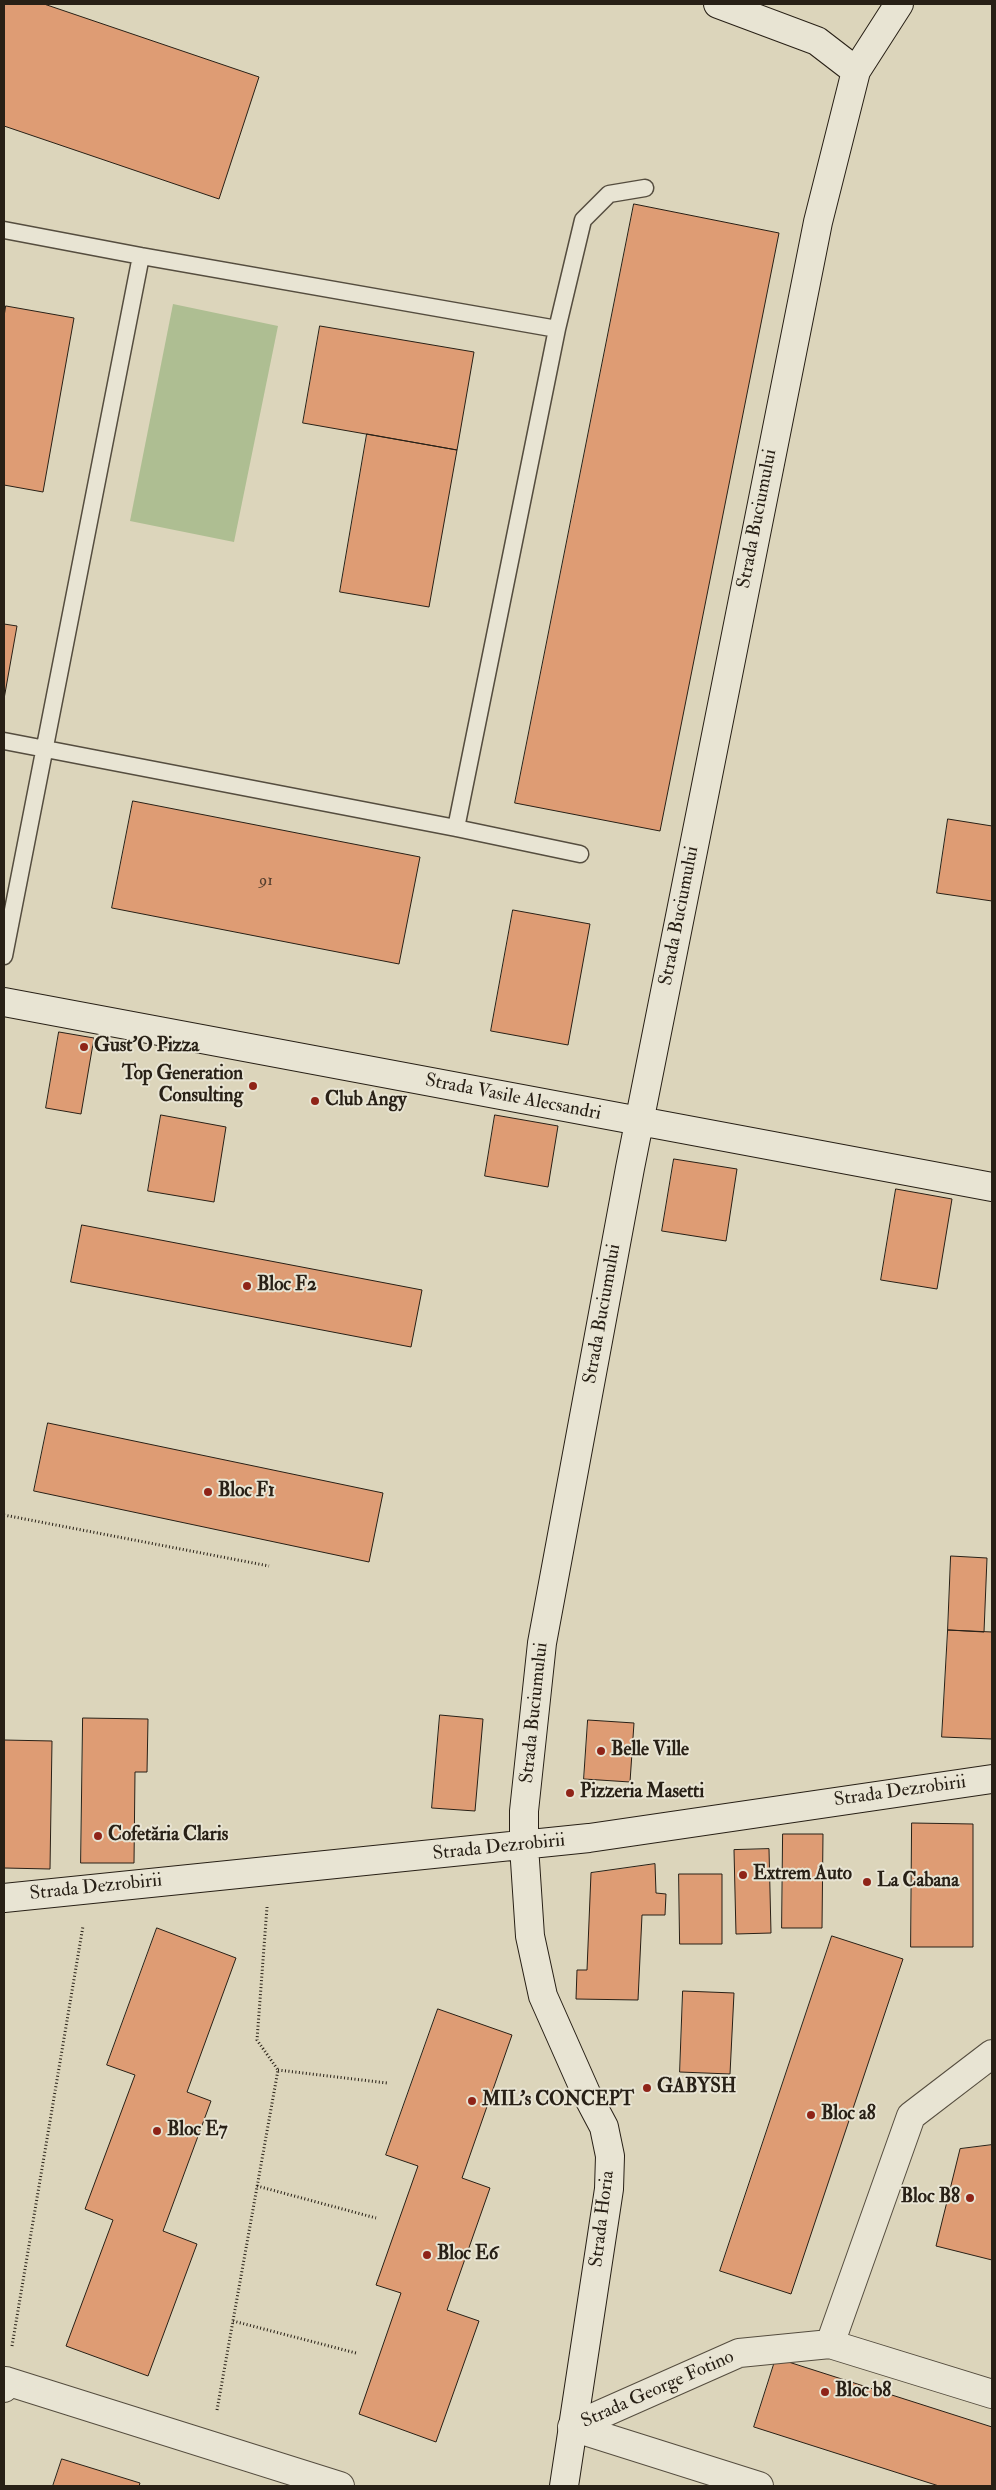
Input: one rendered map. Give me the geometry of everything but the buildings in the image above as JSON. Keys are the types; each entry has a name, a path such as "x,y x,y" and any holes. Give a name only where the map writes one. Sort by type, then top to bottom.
{"street":[{"path":"718,4 817,41 856,71"},
{"name":"Strada Buciumului","path":"524,1846 524,1811 542,1643 639,1122 818,222 856,71 900,4"},
{"name":"Strada Vasile Alecsandri","path":"4,1002 639,1122 992,1186"},
{"name":"Strada Dezrobirii","path":"4,1898 524,1846 992,1779"},
{"name":"Strada Horia","path":"524,1846 530,1936 543,1996 586,2093 604,2127 610,2156 609,2189 564,2486"},
{"path":"830,2344 911,2116 992,2054"},
{"name":"Strada George Fotino","path":"572,2427 739,2353 830,2344 992,2394"},
{"path":"5,2385 210,2445 340,2486"},
{"name":"Strada George Fotino","path":"572,2427 759,2486"}],"lane":[{"path":"456,828 557,329 582,220 609,194 645,188"},
{"path":"4,230 557,329"},
{"path":"4,956 141,256"},
{"path":"4,741 456,828 580,854"}],"path":[{"path":"4,1515 270,1566"},
{"path":"210,2445 278,2070 257,2040 270,1871"},
{"path":"5,2385 89,1888"},
{"path":"278,2070 387,2083"},
{"path":"257,2186 376,2218"},
{"path":"233,2321 356,2353"}],"green space":[{"path":"173,304 278,326 234,542 130,521"}],"place":[{"name":"Gust'O Pizza","path":"84,1047"},
{"name":"Top Generation Consulting","path":"253,1086"},
{"name":"Club Angy","path":"315,1101"},
{"name":"Bloc F2","path":"247,1286"},
{"name":"Bloc F1","path":"208,1492"},
{"name":"Belle Ville","path":"601,1751"},
{"name":"Pizzeria Masetti","path":"570,1793"},
{"name":"Cofetăria Claris","path":"98,1836"},
{"name":"Extrem Auto","path":"743,1875"},
{"name":"La Cabana","path":"867,1882"},
{"name":"GABYSH","path":"647,2088"},
{"name":"MIL's CONCEPT","path":"472,2101"},
{"name":"Bloc a8","path":"811,2115"},
{"name":"Bloc E7","path":"157,2131"},
{"name":"Bloc B8","path":"970,2198"},
{"name":"Bloc E6","path":"427,2255"},
{"name":"Bloc b8","path":"825,2392"}]}
